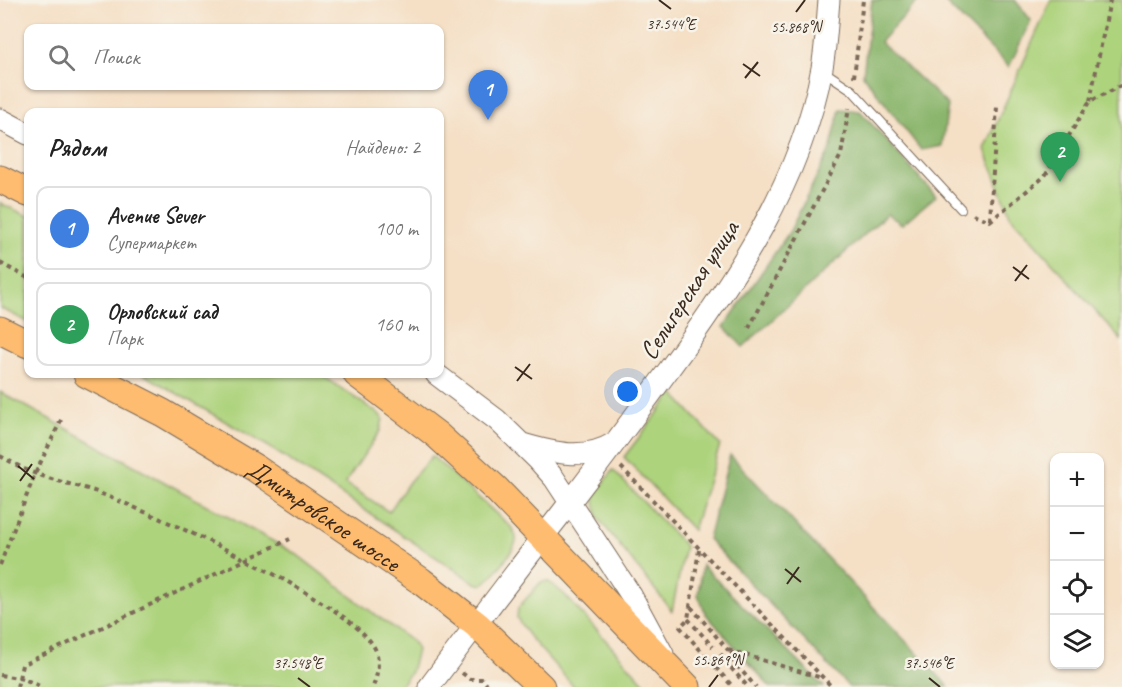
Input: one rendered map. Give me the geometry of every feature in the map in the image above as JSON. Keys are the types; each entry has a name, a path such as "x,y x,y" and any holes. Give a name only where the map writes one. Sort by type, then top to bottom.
{"main road":[{"path":"0,179 24,190"},
{"path":"0,330 24,342"},
{"name":"Дмитровское шоссе","path":"95,378 163,413 255,468 421,580 477,625 541,687"},
{"path":"362,378 437,435 497,490 680,679"}],"street":[{"name":"Селигерская улица","path":"429,687 617,441 734,278 756,240 796,156 821,70 829,0"},
{"path":"0,119 24,132"},
{"path":"441,378 497,420 554,478 631,595 680,679"},
{"path":"522,444 546,451 576,454 603,450 617,441"}],"lane":[{"path":"821,70 852,90 961,209"}],"path":[{"path":"749,328 841,155 863,0"},
{"path":"990,221 1045,176 1089,102 1110,0"},
{"path":"1089,102 1122,85"},
{"path":"990,221 997,106"},
{"path":"961,209 990,221"},
{"path":"0,263 24,276"},
{"path":"0,565 35,474 63,416"},
{"path":"0,456 35,474 94,491 247,559 323,603 362,633 375,650 378,668 373,687"},
{"path":"616,462 832,687"},
{"path":"17,687 22,665 290,539"},
{"path":"699,550 688,619 680,627 733,687"},
{"path":"690,607 730,651 823,678"},
{"path":"688,619 713,647"},
{"path":"712,664 730,651"},
{"path":"730,651 730,658 756,687"},
{"path":"731,668 748,687"},
{"path":"0,675 19,678 42,687"},
{"path":"470,679 482,679 489,687"}],"green space":[{"path":"872,0 919,0 880,42 948,105 942,146 921,150 863,75"},
{"path":"943,0 1015,0 1031,20 1009,67"},
{"path":"1051,0 1122,0 1121,340 1010,215 985,149"},
{"path":"840,109 860,111 936,196 902,224 887,214 743,347 724,327 790,231 831,147"},
{"path":"0,203 24,214 24,320 0,308"},
{"path":"150,378 326,378 383,419 380,431 345,483 389,512 409,482 432,456 511,527 516,541 502,564 486,582 482,585 475,583 266,445"},
{"path":"0,392 296,554 413,642 417,650 411,672 399,687 0,687"},
{"path":"673,393 720,445 693,530 624,457"},
{"path":"730,455 949,687 849,687 708,539"},
{"path":"613,470 685,546 672,611 598,518 594,497"},
{"path":"702,565 824,687 770,687 706,614 698,595"},
{"path":"548,581 564,594 648,687 574,687 528,635 517,618 518,608 541,582"}],"place":[{"name":"Avenue Sever","path":"488,120"},
{"name":"Орловский сад","path":"1060,182"}]}
